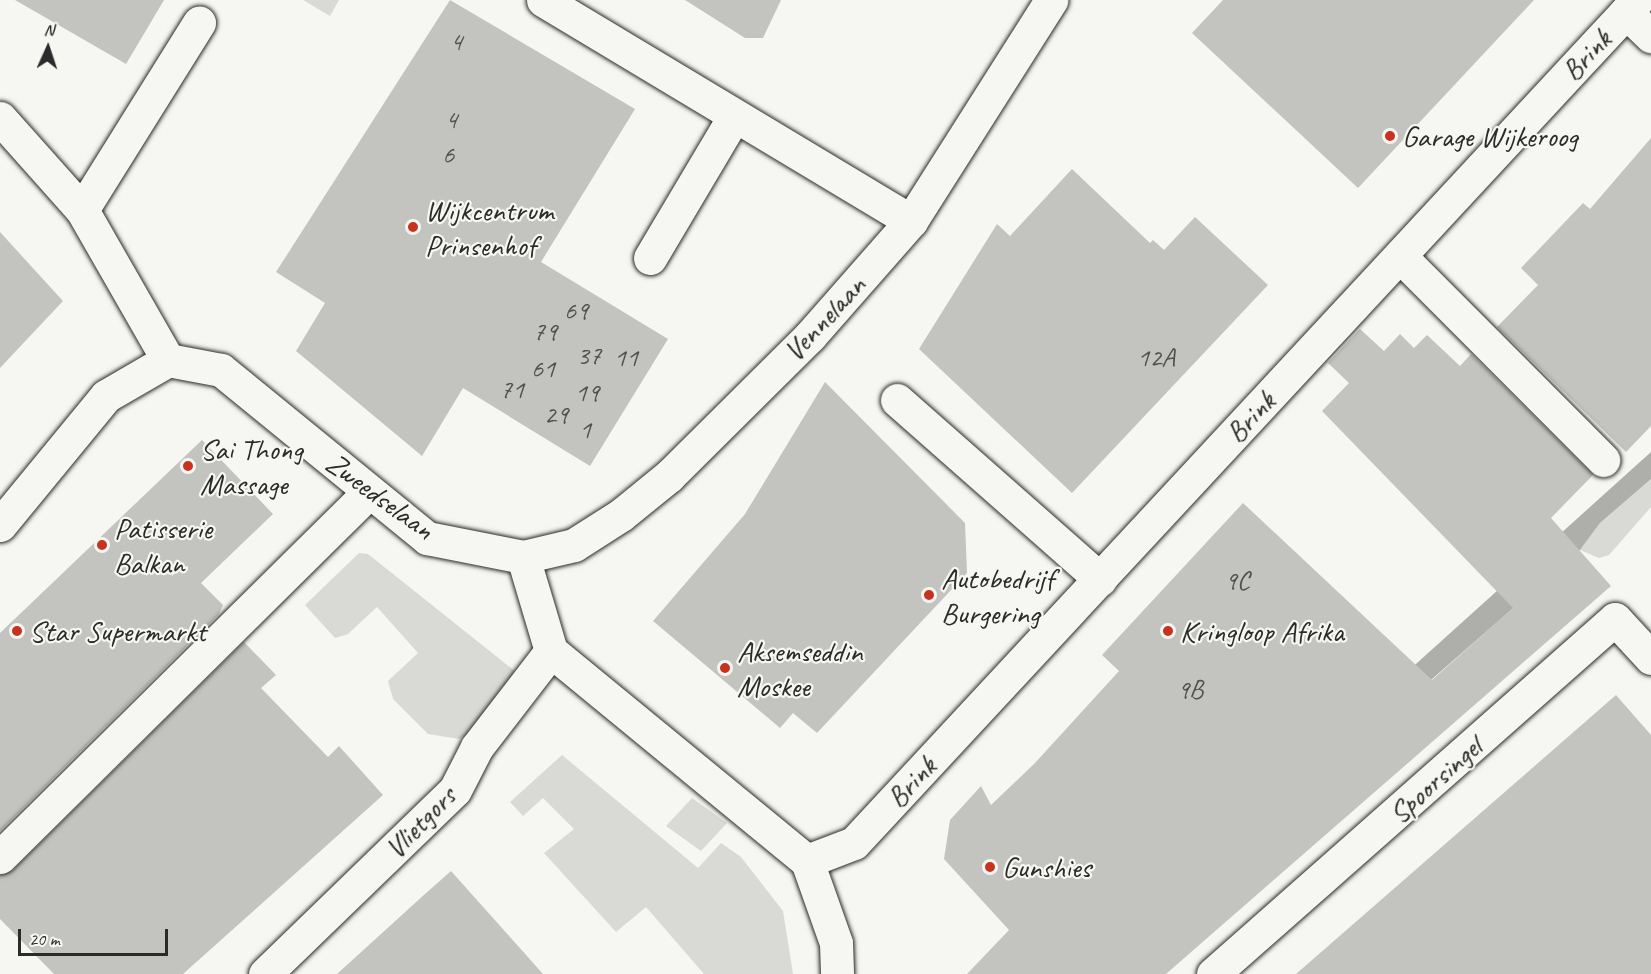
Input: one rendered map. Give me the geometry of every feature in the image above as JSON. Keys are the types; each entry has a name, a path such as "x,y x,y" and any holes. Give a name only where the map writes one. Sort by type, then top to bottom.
{"street":[{"path":"543,0 733,118 911,221"},
{"name":"Vennelaan","path":"523,557 574,544 669,476 810,336 911,221 1051,0"},
{"name":"Brink","path":"807,861 854,843 1632,6 1651,36"},
{"path":"82,210 199,23"},
{"path":"0,118 82,210 168,360 106,396 0,525"},
{"path":"650,258 733,118"},
{"path":"1400,256 1603,460"},
{"name":"Zweedselaan","path":"168,360 221,370 368,493 427,538 523,557"},
{"path":"897,400 1100,579"},
{"path":"0,857 368,493"},
{"path":"523,557 551,651 807,861 836,943 837,974"},
{"name":"Spoorsingel","path":"1213,974 1615,619 1651,658"},
{"name":"Vlietgors","path":"265,974 455,790 477,747 551,651"}],"shaded area":[{"path":"303,0 339,0 330,16"},
{"path":"1651,452 1651,479 1600,523 1580,550 1094,974 1072,974"},
{"path":"1651,479 1651,507 1609,555 1599,558 1580,550 1600,523"},
{"path":"359,553 368,554 516,672 473,731 459,739 428,734 393,699 388,681 418,653 377,607 348,634 335,638 305,605"},
{"path":"562,755 698,868 721,843 741,857 783,911 793,974 704,974 646,907 616,932 544,853 574,829 543,798 523,816 510,802"},
{"path":"692,798 727,823 701,851 666,826"}],"building":[{"path":"15,0 164,0 126,64"},
{"path":"450,0 635,109 541,262 668,339 590,466 463,388 422,456 296,351 325,303 276,272"},
{"path":"685,0 781,0 763,38 745,38"},
{"path":"1223,0 1534,0 1358,188 1192,33"},
{"path":"1651,138 1651,426 1626,452 1497,327 1538,285 1521,268 1583,203 1590,209"},
{"path":"1072,169 1150,243 1153,240 1164,250 1195,217 1268,285 1072,493 919,349 997,224 1010,236"},
{"path":"0,232 63,301 0,368"},
{"path":"1360,329 1384,351 1400,334 1414,348 1427,335 1460,366 1471,354 1593,475 1551,518 1611,586 1166,974 967,974 1009,930 944,859 950,820 981,786 991,805 1035,763 1119,671 1102,655 1243,503 1432,680 1513,608 1322,411 1349,383 1328,363"},
{"path":"825,382 965,523 967,573 817,733 793,713 780,728 653,621 745,514"},
{"path":"202,440 273,514 201,583 223,605 219,614 0,831 0,633"},
{"path":"244,642 276,675 261,688 328,757 339,746 383,795 183,974 54,974 0,919 0,875 13,870"},
{"path":"1616,695 1651,735 1651,974 1296,974"},
{"path":"451,871 543,974 337,974 425,894"}],"place":[{"name":"Garage Wijkeroog","path":"1390,136"},
{"name":"Wijkcentrum Prinsenhof","path":"413,227"},
{"name":"Sai Thong Massage","path":"188,466"},
{"name":"Patisserie Balkan","path":"102,545"},
{"name":"Autobedrijf Burgering","path":"929,595"},
{"name":"Star Supermarkt","path":"17,631"},
{"name":"Kringloop Afrika","path":"1168,631"},
{"name":"Aksemseddin Moskee","path":"725,668"},
{"name":"Gunshies","path":"990,867"}]}
